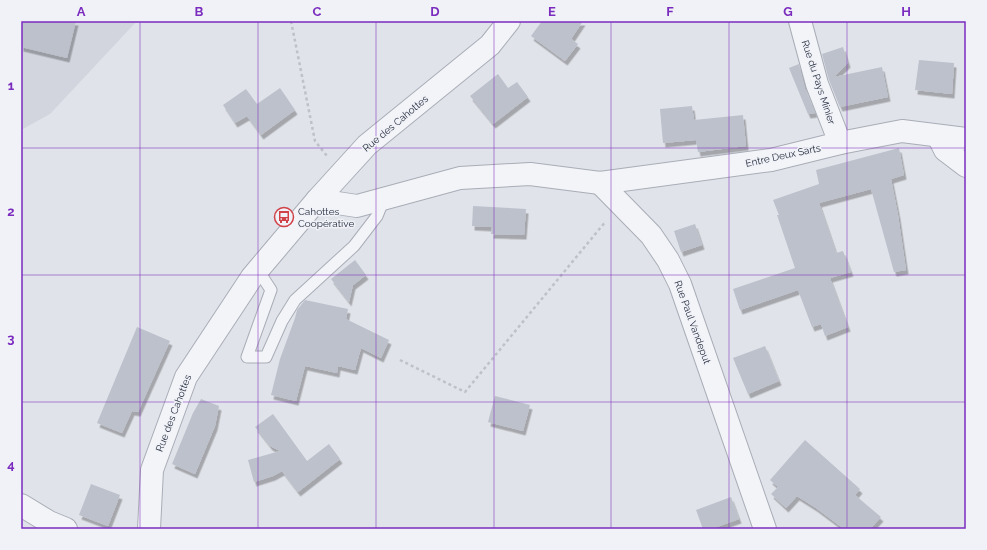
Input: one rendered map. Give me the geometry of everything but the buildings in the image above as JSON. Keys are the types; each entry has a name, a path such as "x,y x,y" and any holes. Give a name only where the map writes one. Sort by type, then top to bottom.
{"street":[{"name":"Rue des Cahottes","path":"149,529 152,470 186,377 252,277 317,200 367,145 490,45 509,21"},
{"name":"Rue du Pays Minier","path":"800,21 817,84 840,143"},
{"name":"Entre Deux Sarts","path":"600,183 771,160 840,143 902,131 938,136 960,137 966,139"},
{"path":"938,136 945,150 966,166"},
{"path":"317,200 357,206 460,178 530,174 600,183"},
{"name":"Rue Paul Vandeput","path":"600,183 651,235 668,260 680,284 765,529"},
{"path":"21,505 49,522 66,529"}],"lane":[{"path":"258,270 271,290 247,357 266,357 282,321 295,300 354,246 377,216 384,199"}],"path":[{"path":"291,21 315,141 341,173"},
{"path":"400,360 465,392 620,204"}],"shaded area":[{"path":"21,21 137,21 50,114 21,130"}],"place":[{"name":"Cahottes Coopérative","path":"284,217"}]}
